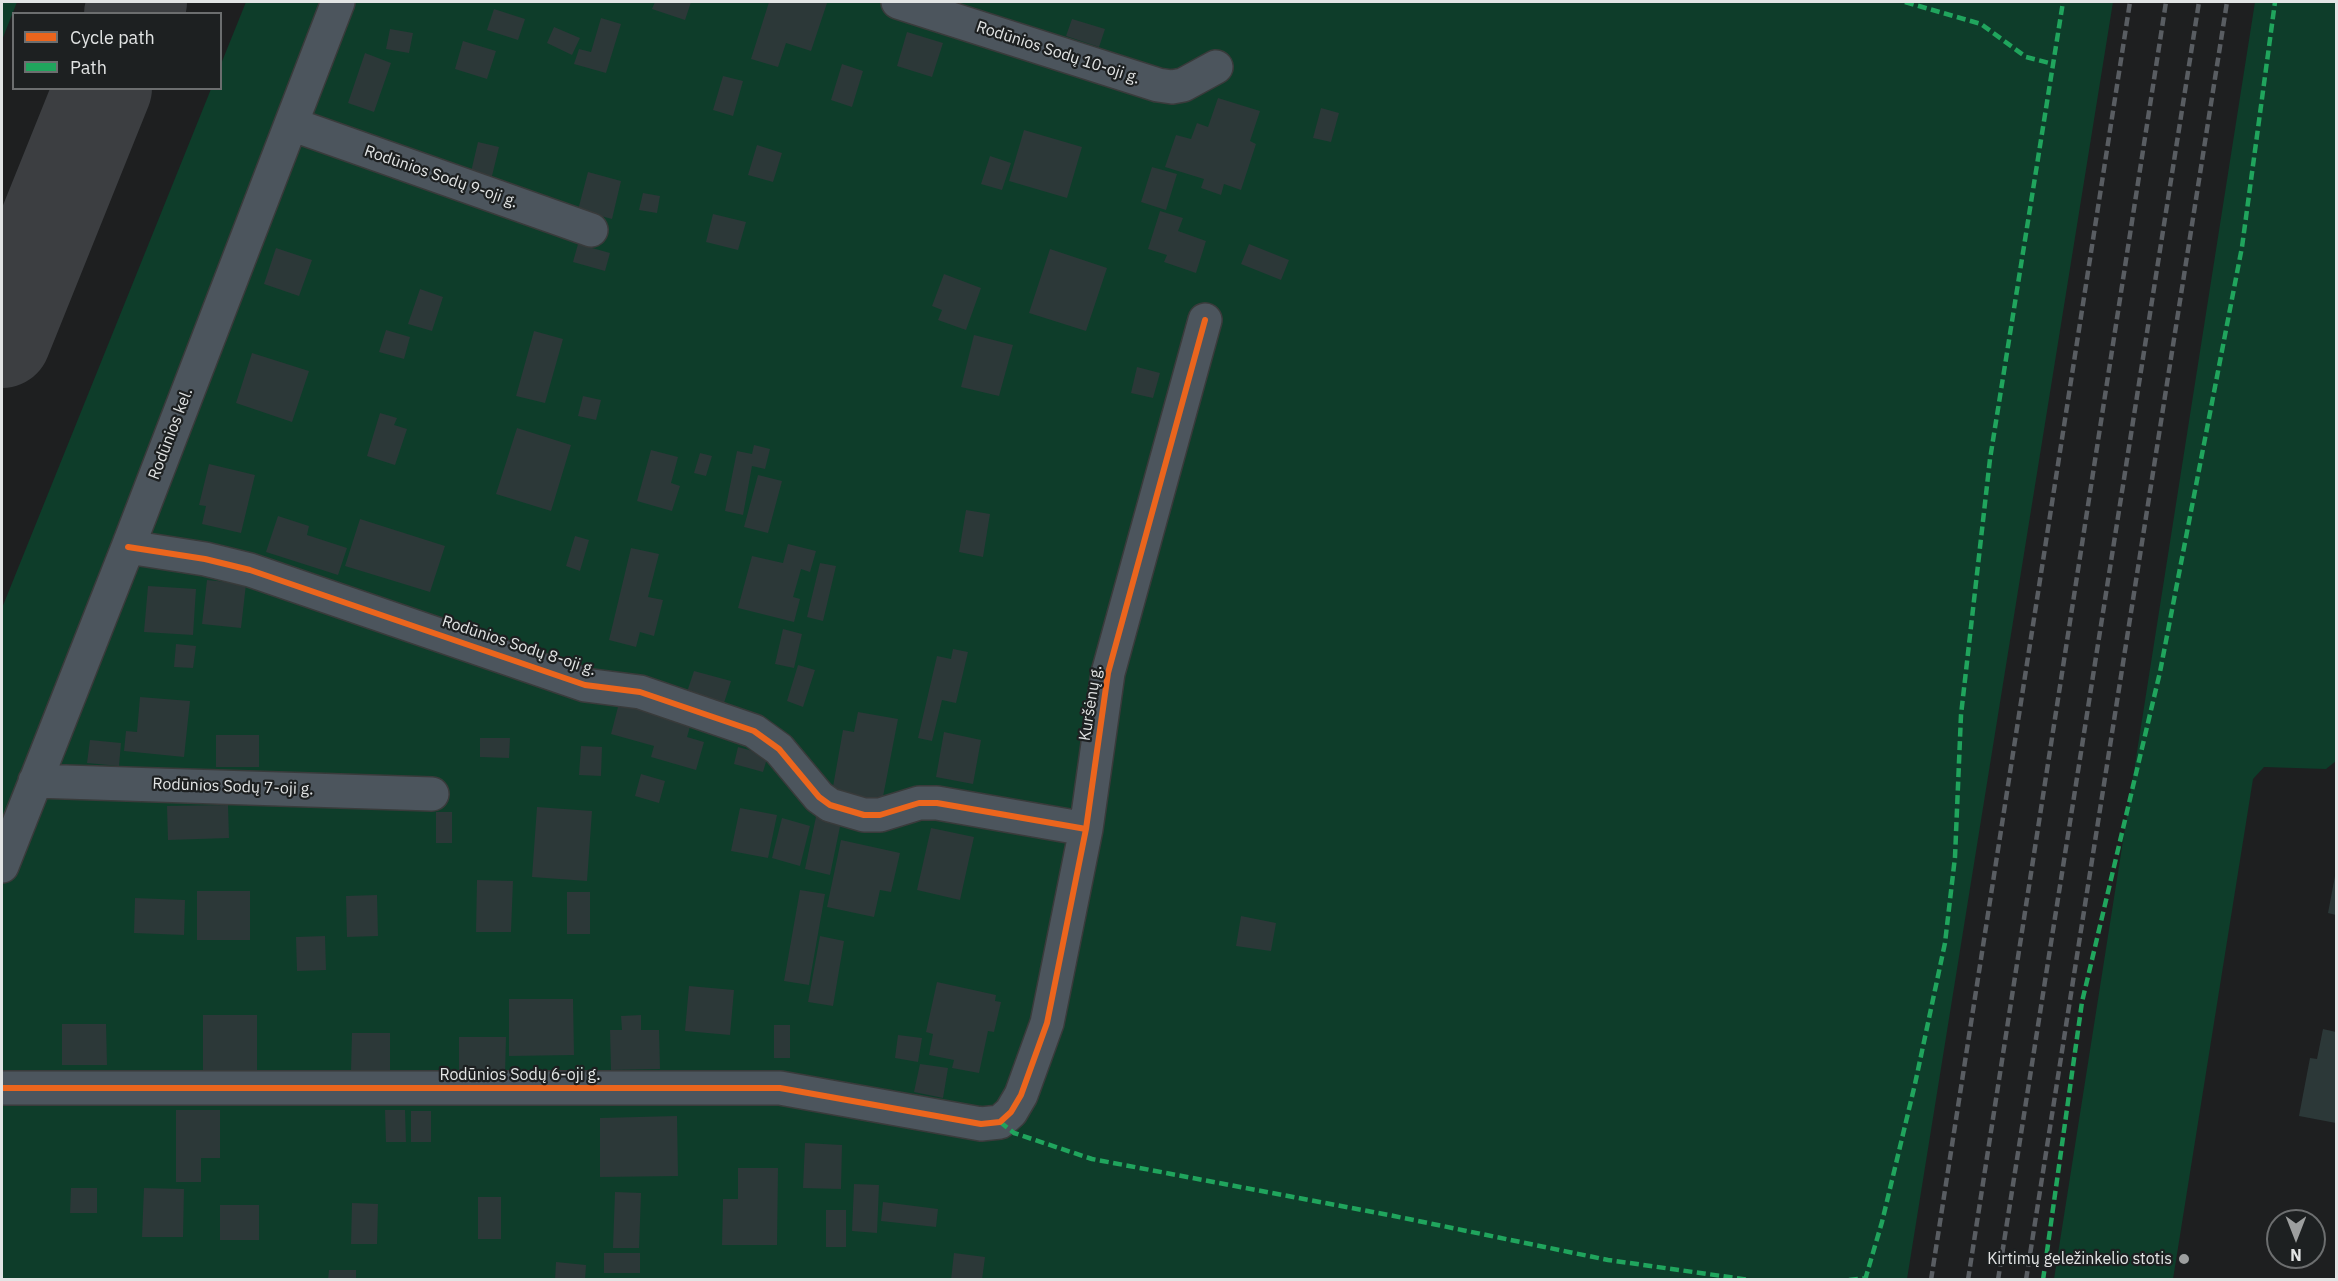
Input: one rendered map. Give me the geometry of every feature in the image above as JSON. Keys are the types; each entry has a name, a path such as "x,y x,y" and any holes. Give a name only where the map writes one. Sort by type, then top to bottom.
{"street":[{"name":"Rodūnios kel.","path":"2,866 128,547 338,2"},
{"name":"Rodūnios Sodų 10-oji g.","path":"898,2 1158,85 1172,87 1183,85 1216,67"},
{"name":"Rodūnios Sodų 9-oji g.","path":"291,124 591,230"},
{"name":"Kuršėnų g.","path":"1021,1095 1047,1023 1086,829 1108,673 1205,320"},
{"name":"Rodūnios Sodų 8-oji g.","path":"128,547 205,559 250,570 585,684 640,692 754,730 779,749 819,796 830,805 864,815 880,815 919,803 937,803 1086,829"},
{"name":"Rodūnios Sodų 7-oji g.","path":"35,781 432,794"},
{"name":"Rodūnios Sodų 6-oji g.","path":"2,1088 780,1088 981,1124 999,1122 1011,1112 1021,1095"}],"green space":[{"path":"2,2 17,2 12,12 2,40"},
{"path":"246,2 2113,2 1907,1279 2,1279 2,608 211,90 222,90 222,62"},
{"path":"2255,2 2336,2 2336,761 2326,769 2264,767 2253,779 2173,1279 2054,1279"}],"building":[{"path":"655,2 691,2 685,20 652,9"},
{"path":"769,2 827,3 811,51 786,43 778,67 751,59"},
{"path":"494,9 525,19 518,40 487,30"},
{"path":"601,18 621,24 606,73 574,64 579,49 591,52"},
{"path":"1072,19 1105,29 1099,47 1066,36"},
{"path":"554,27 580,38 572,55 547,43"},
{"path":"390,29 413,33 409,53 386,49"},
{"path":"907,32 943,43 932,77 897,66"},
{"path":"463,41 496,51 487,79 455,69"},
{"path":"365,53 391,63 374,112 348,103"},
{"path":"842,64 863,71 852,107 831,100"},
{"path":"723,76 743,81 733,116 713,110"},
{"path":"1218,98 1260,111 1250,141 1256,144 1241,190 1224,184 1221,195 1201,188 1204,179 1165,167 1176,135 1191,139 1197,123 1208,127"},
{"path":"1321,108 1339,113 1331,142 1313,138"},
{"path":"1024,130 1082,147 1067,198 1009,181"},
{"path":"478,142 499,147 492,176 471,172"},
{"path":"757,145 782,153 773,182 748,175"},
{"path":"990,156 1011,163 1002,190 981,184"},
{"path":"1152,167 1177,174 1166,210 1141,202"},
{"path":"588,172 621,181 612,219 578,210"},
{"path":"643,193 660,196 657,213 639,210"},
{"path":"1160,211 1183,218 1178,231 1206,241 1196,273 1164,262 1167,255 1148,249"},
{"path":"713,214 746,222 738,250 706,242"},
{"path":"578,244 610,253 605,271 573,262"},
{"path":"1249,244 1289,260 1281,280 1241,264"},
{"path":"276,248 312,260 299,296 264,284"},
{"path":"1050,249 1107,268 1086,331 1029,313"},
{"path":"944,274 981,288 966,330 938,320 942,310 932,306"},
{"path":"420,289 443,297 432,331 408,324"},
{"path":"386,330 410,337 404,359 379,352"},
{"path":"534,331 563,339 545,403 516,396"},
{"path":"974,335 1013,345 999,396 961,387"},
{"path":"252,353 309,371 292,422 236,403"},
{"path":"1137,367 1160,373 1153,398 1131,393"},
{"path":"583,396 601,400 596,420 578,416"},
{"path":"380,413 397,418 394,425 407,429 395,465 367,456"},
{"path":"517,428 571,445 551,511 496,494"},
{"path":"754,445 770,449 765,469 752,466 743,515 725,511 737,451 752,454"},
{"path":"651,450 678,457 671,483 680,486 672,511 637,501"},
{"path":"700,453 712,456 706,476 694,473"},
{"path":"209,464 255,475 241,533 202,524 206,506 199,505"},
{"path":"758,475 782,481 768,533 744,527"},
{"path":"966,510 990,514 983,557 959,552"},
{"path":"278,516 309,526 307,535 347,548 338,575 266,552"},
{"path":"360,519 445,546 430,592 345,566"},
{"path":"575,536 589,540 580,571 566,566"},
{"path":"788,544 816,551 810,572 801,569 793,597 800,599 794,622 738,608 752,556 783,563"},
{"path":"631,548 659,554 648,597 663,600 654,636 640,632 636,647 609,640"},
{"path":"820,563 836,566 823,621 807,617"},
{"path":"207,580 246,584 241,628 202,624"},
{"path":"148,586 196,589 193,635 144,632"},
{"path":"783,629 802,634 794,668 775,664"},
{"path":"176,644 196,646 193,668 174,667"},
{"path":"953,649 968,652 956,703 942,700 932,741 918,738 937,656 951,659"},
{"path":"798,665 815,670 803,707 787,701"},
{"path":"694,671 731,681 724,703 687,692"},
{"path":"140,697 190,701 184,757 124,751 126,731 137,732"},
{"path":"619,703 691,723 687,737 704,742 696,770 651,757 654,746 611,734"},
{"path":"858,712 898,719 881,807 831,798 843,730 854,732"},
{"path":"944,732 981,740 973,784 936,777"},
{"path":"216,735 259,735 259,767 216,767"},
{"path":"480,738 510,738 509,758 480,757"},
{"path":"90,740 121,743 119,766 87,763"},
{"path":"581,746 602,747 601,776 579,775"},
{"path":"738,747 768,755 763,772 734,764"},
{"path":"641,774 665,781 659,803 635,796"},
{"path":"228,805 229,838 168,840 167,806"},
{"path":"537,807 592,811 587,881 532,877"},
{"path":"740,808 777,815 768,858 731,851"},
{"path":"436,812 452,812 452,843 436,843"},
{"path":"817,812 842,817 830,875 805,869"},
{"path":"782,818 810,826 800,866 772,858"},
{"path":"931,828 974,837 960,900 917,890"},
{"path":"841,840 900,853 891,892 880,890 874,917 827,907"},
{"path":"2336,876 2336,915 2328,913"},
{"path":"477,880 513,881 511,932 476,932"},
{"path":"800,890 825,894 809,985 784,981"},
{"path":"197,891 250,891 250,940 197,940"},
{"path":"567,892 590,892 590,934 567,934"},
{"path":"377,895 378,936 347,937 346,896"},
{"path":"135,898 185,900 184,935 134,933"},
{"path":"1241,916 1276,923 1271,951 1236,946"},
{"path":"325,936 326,970 297,971 296,937"},
{"path":"820,936 844,941 833,1006 808,1002"},
{"path":"937,982 996,995 995,1001 1001,1002 994,1032 988,1031 979,1073 952,1068 954,1060 929,1055 933,1034 926,1032"},
{"path":"689,986 734,990 730,1035 685,1031"},
{"path":"509,999 573,999 574,1055 509,1056"},
{"path":"203,1015 257,1015 257,1073 203,1073"},
{"path":"641,1015 641,1030 659,1030 660,1069 611,1070 610,1030 622,1030 621,1016"},
{"path":"62,1024 106,1024 107,1065 62,1065"},
{"path":"774,1025 790,1025 790,1058 774,1058"},
{"path":"2323,1029 2336,1032 2336,1123 2299,1116 2310,1058 2317,1059"},
{"path":"352,1033 390,1033 390,1071 351,1070"},
{"path":"898,1035 922,1038 918,1062 895,1058"},
{"path":"459,1037 506,1037 505,1075 480,1075 480,1070 459,1070"},
{"path":"920,1064 948,1068 943,1098 914,1092"},
{"path":"176,1110 220,1110 220,1158 201,1158 201,1182 176,1182"},
{"path":"385,1110 405,1110 406,1142 386,1142"},
{"path":"411,1111 431,1111 431,1142 411,1142"},
{"path":"677,1116 678,1176 600,1177 600,1118"},
{"path":"805,1143 842,1145 841,1189 803,1188"},
{"path":"738,1168 778,1168 777,1245 722,1245 723,1199 738,1199"},
{"path":"854,1184 879,1185 877,1233 852,1231"},
{"path":"71,1188 97,1188 97,1213 70,1213"},
{"path":"144,1188 184,1189 183,1237 142,1237"},
{"path":"615,1192 641,1193 639,1248 613,1248"},
{"path":"478,1197 501,1197 501,1239 478,1239"},
{"path":"883,1202 938,1209 936,1227 881,1221"},
{"path":"352,1203 378,1204 377,1244 351,1244"},
{"path":"220,1205 259,1205 259,1240 220,1240"},
{"path":"826,1210 846,1210 846,1247 826,1247"},
{"path":"604,1253 640,1253 640,1273 604,1273"},
{"path":"954,1253 985,1257 982,1280 951,1280"},
{"path":"556,1262 586,1265 585,1280 555,1280"},
{"path":"329,1270 356,1270 356,1280 328,1280"}],"taxiway":[{"path":"134,12 138,2"},
{"path":"2,339 102,90"}],"railway":[{"path":"1931,1280 2130,2"},
{"path":"1968,1280 2166,2"},
{"path":"1998,1280 2199,2"},
{"path":"2026,1280 2227,2"}],"marked path":[{"path":"1905,2 1981,24 2026,57 2053,64"},
{"path":"1865,1280 1882,1222 1915,1084 1945,943 1955,857 1961,715 1990,459 2063,2"},
{"path":"2043,1280 2082,1002 2160,672 2242,247 2275,2"},
{"path":"1000,1122 1014,1133 1092,1159 1394,1216 1608,1260 1750,1280"},
{"path":"1849,1280 1866,1278"}],"cycle path":[{"path":"2,1088 780,1088 981,1124 1000,1122 1011,1112 1021,1095 1047,1023 1086,829 1108,673 1205,320"},
{"path":"128,547 205,559 250,570 585,685 640,692 754,731 779,749 819,797 830,805 864,815 880,815 919,803 937,803 1086,829"}],"place":[{"name":"Kirtimų geležinkelio stotis","path":"2184,1259"}]}
